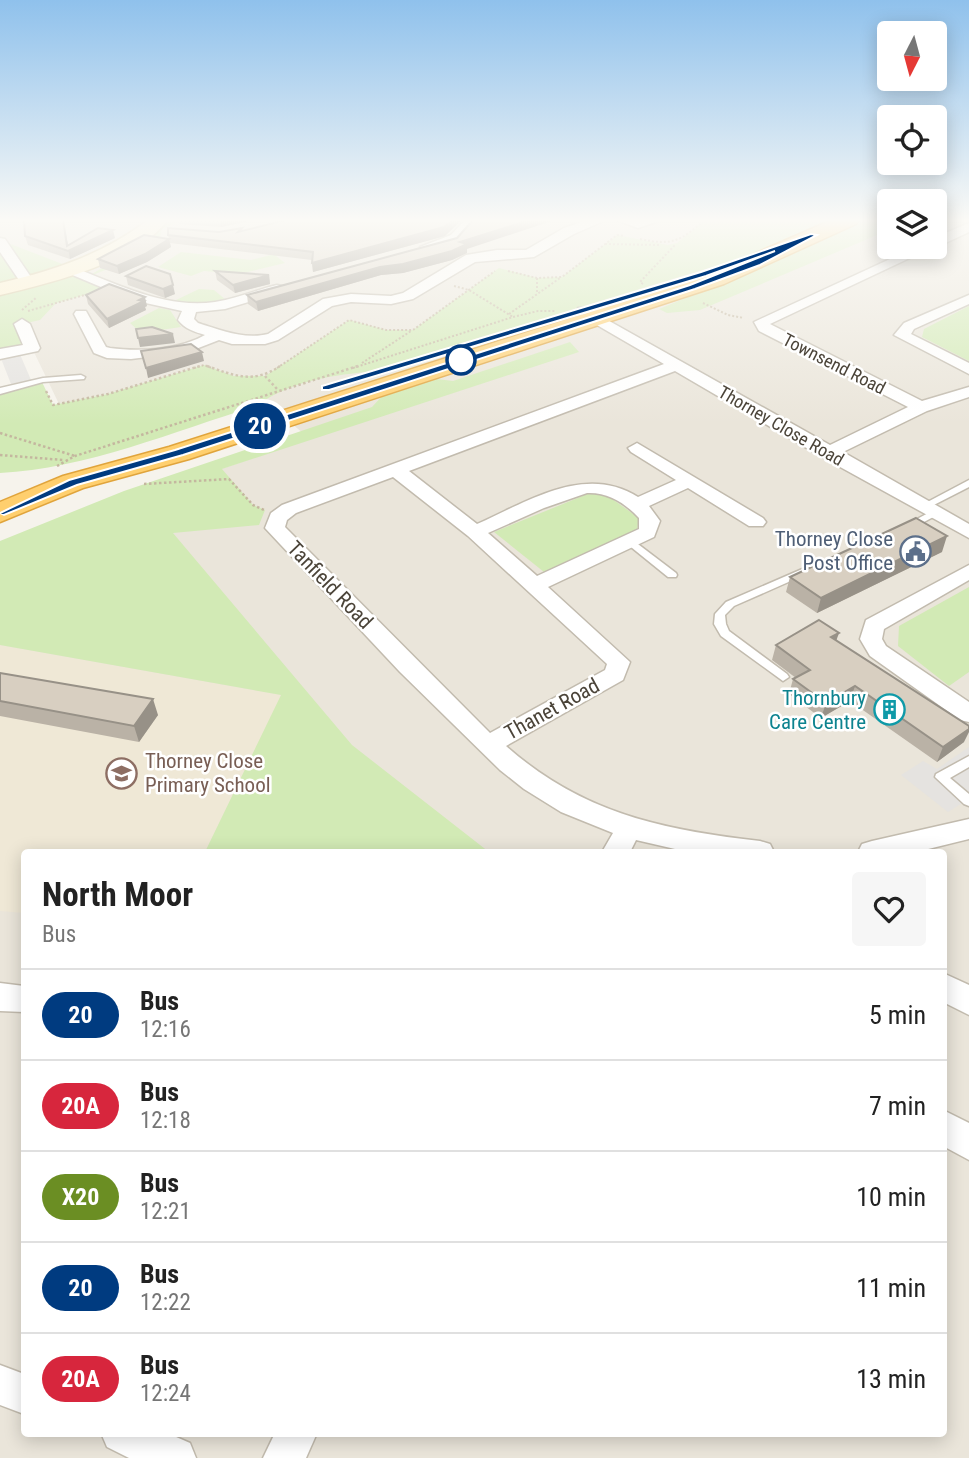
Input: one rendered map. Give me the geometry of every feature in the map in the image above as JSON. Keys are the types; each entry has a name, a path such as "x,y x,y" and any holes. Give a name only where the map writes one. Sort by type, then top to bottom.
{"highway":[{"path":"0,485 584,313 681,288"},
{"path":"0,513 35,497 95,459"}],"street":[{"path":"117,288 164,305 190,308 210,307 282,288"},
{"path":"190,308 186,320 217,335 246,342 259,341 273,338 328,302 352,298 398,299 408,296 416,288"},
{"name":"Townsend Road","path":"836,288 762,322 764,328 920,407"},
{"path":"969,299 909,326 902,335 969,369"},
{"name":"Thorney Close Road","path":"584,313 969,532"},
{"path":"81,314 104,354 121,355 197,345 217,335"},
{"path":"0,354 32,348 22,324"},
{"name":"Tanfield Road","path":"676,365 289,509 278,517 275,528 425,684 488,745 546,791 622,841 736,849"},
{"path":"828,453 920,407 969,392"},
{"path":"637,448 756,522"},
{"name":"Thanet Road","path":"395,468 475,532 619,662 615,674 488,745"},
{"path":"637,504 690,481"},
{"path":"475,532 579,489 598,487 613,491 637,504 650,518 647,533 535,585"},
{"path":"969,571 874,625 872,639 878,651 969,715"},
{"path":"885,849 969,829"},
{"path":"947,988 969,1001"},
{"path":"0,997 21,999"},
{"path":"947,1129 969,1143"},
{"path":"0,1385 21,1393"},
{"path":"130,1437 175,1458"},
{"path":"284,1458 295,1437"}],"lane":[{"path":"0,391 43,380 81,377"},
{"path":"899,531 969,483"},
{"path":"630,541 672,575"},
{"path":"783,677 725,633 720,624 720,614 730,604 767,585 815,567"},
{"path":"969,761 941,778 969,801"}],"path":[{"path":"48,288 17,314 110,288"},
{"path":"356,367 472,288"},
{"path":"537,288 537,294"},
{"path":"509,314 546,288"},
{"path":"469,290 513,317"},
{"path":"0,455 63,460 95,459 278,390 513,317 538,311 584,313"},
{"path":"42,382 53,405 108,394 204,365 234,376 265,376 349,320 386,330 413,330"},
{"path":"265,376 278,390"},
{"path":"0,433 95,459 124,485 229,479 253,505 278,517"}],"shaded area":[{"path":"7,288 969,288 969,1458 0,1458 0,575 221,469 310,439 235,376 108,394 59,404"},
{"path":"19,352 31,380 11,384 0,356"},
{"name":"Thorney Close Primary School","path":"0,645 282,695 206,849 21,849 21,913 0,911"},
{"path":"969,747 969,799 948,812 901,775 923,761 937,769"}],"green space":[{"path":"110,288 56,303 40,320 22,324 32,348 0,354 0,289"},
{"path":"471,288 643,288 366,372 323,378 295,386 256,406 97,457 32,470 0,473 0,392 42,382 53,405 108,394 204,365 234,376 265,376 349,320 386,330 413,330"},
{"path":"698,288 752,288 700,310 667,313 659,309 688,297 684,294"},
{"path":"199,289 214,290 226,300 199,304 174,301"},
{"path":"969,306 969,361 922,337 924,329"},
{"path":"159,308 170,310 181,327 141,333 130,323"},
{"path":"570,342 579,352 222,469 253,505 265,510 259,525 173,533 352,745 485,849 206,849 281,695 0,645 0,541 124,491 372,407 386,392 437,379 453,381"},
{"path":"590,493 608,496 639,518 637,530 544,572 494,532"},
{"path":"969,587 969,672 949,686 898,646 899,626"}],"building":[{"path":"101,288 120,288 145,297 139,300 144,301 107,319 86,295"},
{"path":"273,288 305,288 256,302 247,295"},
{"path":"152,327 173,334 138,338 136,329"},
{"path":"191,344 202,352 146,368 141,351"},
{"path":"916,518 947,536 821,598 790,577"},
{"path":"819,620 839,633 831,637 969,726 969,729 943,747 855,686 826,703 793,679 810,670 776,645"},
{"path":"0,673 153,699 134,726 0,701"}],"bus line":[{"name":"20","path":"326,388 656,288"},
{"name":"20","path":"0,513 73,482 179,453 689,288"}],"place":[{"name":"Thorney Close Post Office","path":"916,551"},
{"name":"Thornbury Care Centre","path":"889,710"},
{"name":"Thorney Close Primary School","path":"122,773"}]}
